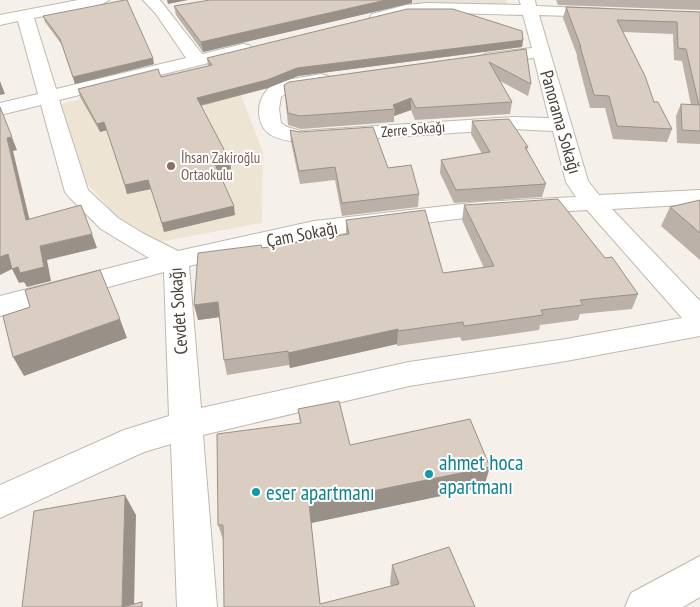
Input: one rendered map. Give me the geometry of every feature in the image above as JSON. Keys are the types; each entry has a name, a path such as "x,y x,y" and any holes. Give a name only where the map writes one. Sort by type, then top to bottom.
{"street":[{"path":"12,18 97,1"},
{"path":"361,21 406,10 427,8 528,5 618,13"},
{"name":"Panorama Sokağı","path":"528,5 578,182 592,203 700,320"},
{"path":"157,6 180,8"},
{"path":"157,6 197,60"},
{"name":"Cevdet Sokağı","path":"12,18 49,98 77,192 87,206 142,245 176,260 197,607"},
{"path":"0,109 262,45"},
{"path":"474,60 541,52"},
{"name":"Zerre Sokağı","path":"337,78 282,88 272,95 269,110 271,125 280,132 301,137 513,122 562,125"},
{"name":"Çam Sokağı","path":"0,306 176,260 314,229 480,209 700,197"},
{"path":"0,502 136,440 186,425 409,374 566,350 700,324"},
{"path":"645,607 700,575"}],"shaded area":[{"path":"390,0 506,0 508,4 393,10"},
{"name":"İhsan Zakiroğlu Ortaokulu","path":"228,61 263,152 262,223 153,243 116,216 84,180 61,104"}],"building":[{"path":"127,0 153,58 73,77 60,39 43,16"},
{"path":"210,0 386,0 201,42 174,6"},
{"path":"566,7 700,12 700,131 682,130 681,104 699,105 686,49 678,48 677,22 617,20 645,76 654,102 658,102 672,129 617,126 609,96 594,95 581,47"},
{"path":"407,9 453,9 522,31 523,40 297,68 267,80 197,98 230,161 215,164 234,206 162,223 148,180 125,185 104,122 97,124 78,89 158,69 161,77 212,65 207,58"},
{"path":"526,49 531,84 489,62 512,102 416,108 411,98 393,105 395,109 300,116 288,113 284,85 289,82"},
{"path":"0,107 12,137 7,138 26,220 81,205 92,234 40,246 44,267 20,273 18,267 12,269 8,254 0,257"},
{"path":"509,119 528,147 525,147 546,184 456,190 441,160 490,152 472,121"},
{"path":"373,127 388,168 411,165 419,194 342,203 335,167 299,171 290,130 300,132"},
{"path":"558,199 605,258 612,257 638,294 580,300 583,305 541,310 543,315 464,326 463,322 398,331 398,329 288,353 288,351 224,360 218,302 194,305 198,253 261,245 262,248 349,234 346,220 425,210 443,273 494,266 464,205"},
{"path":"700,200 700,233 670,207"},
{"path":"100,270 120,319 13,357 3,316 30,307 25,290"},
{"path":"339,401 350,445 470,419 490,467 309,504 320,604 399,584 392,565 449,547 475,607 224,607 223,525 218,525 217,434 301,423 298,409"},
{"path":"125,495 122,607 22,607 34,511"},
{"path":"142,602 142,607 122,607"}],"place":[{"name":"İhsan Zakiroğlu Ortaokulu","path":"171,166"},
{"name":"ahmet hoca apartmanı","path":"429,474"},
{"name":"eser apartmanı","path":"256,492"}]}
